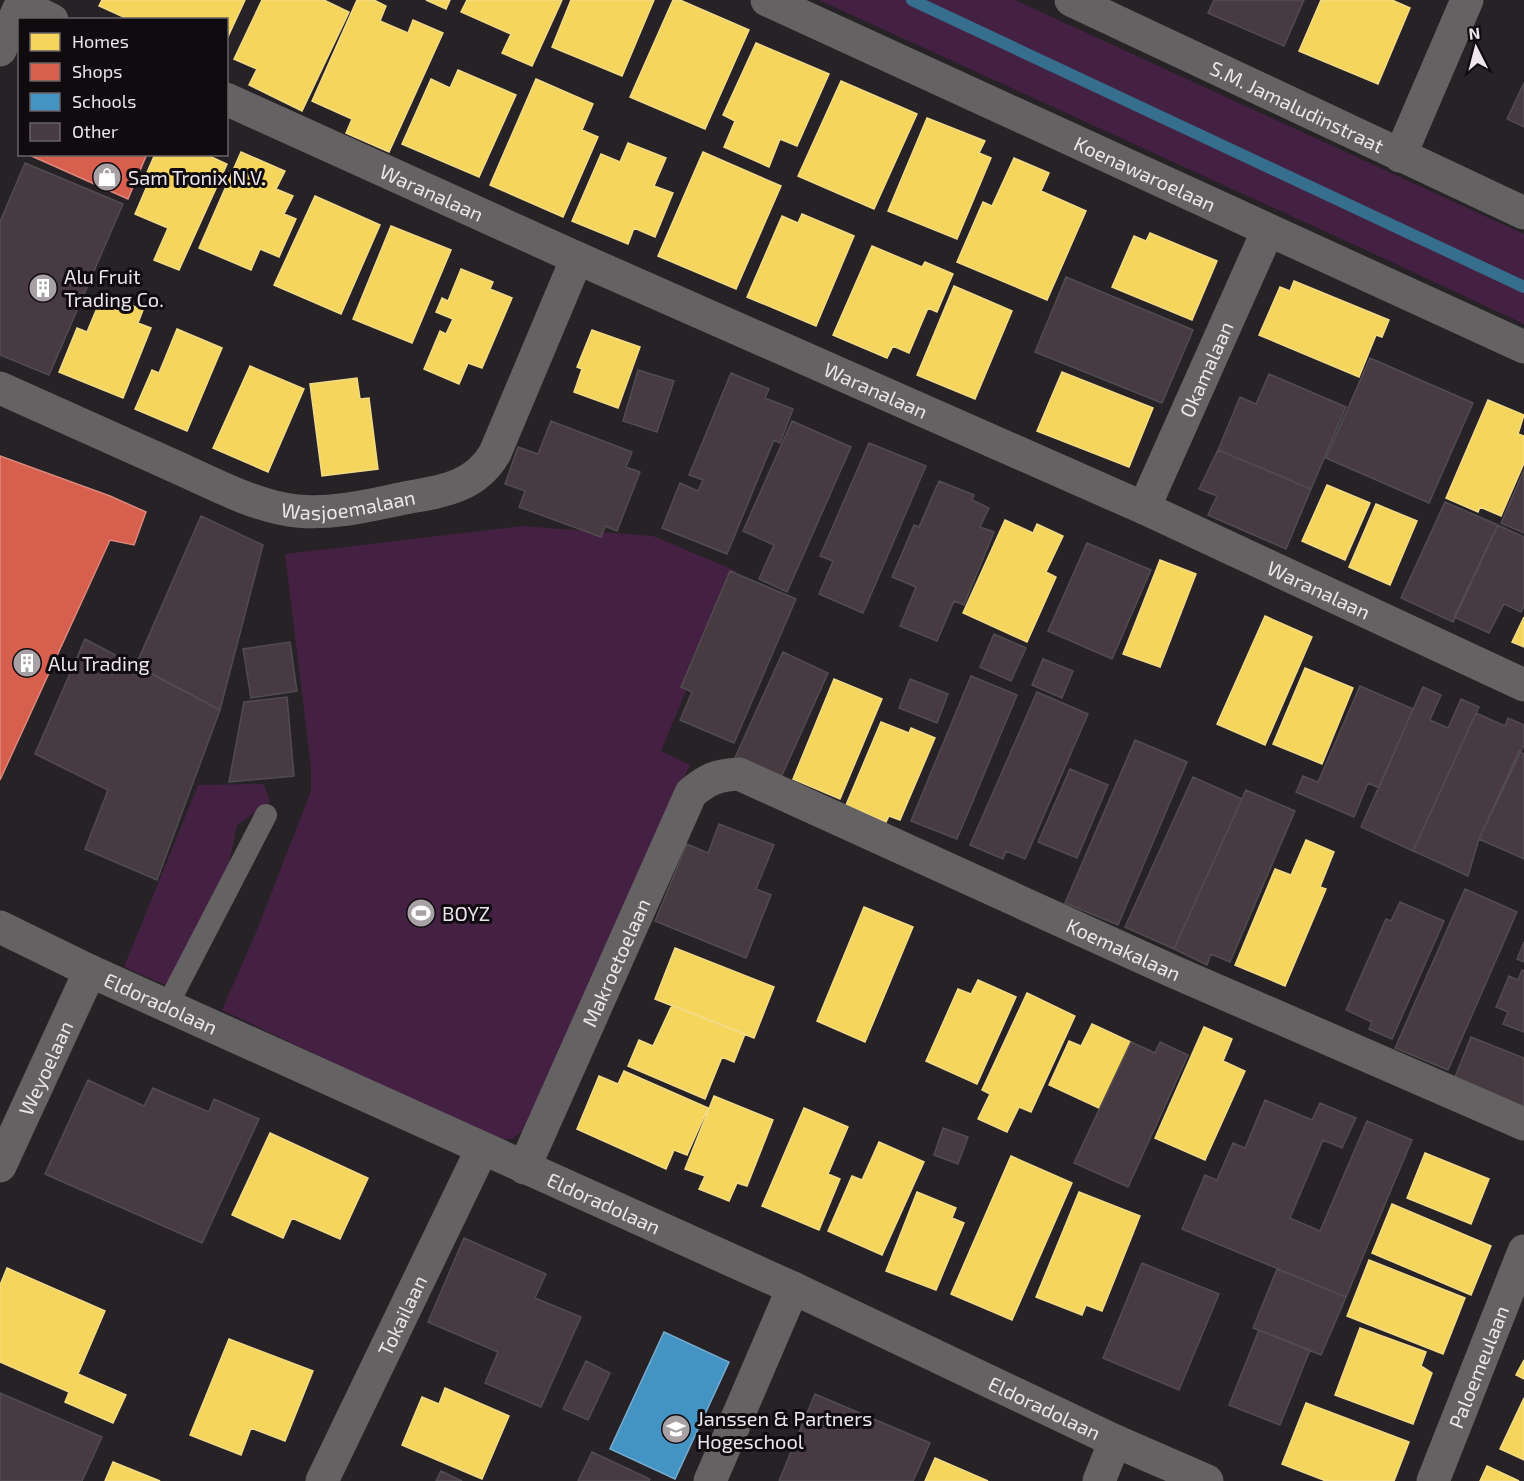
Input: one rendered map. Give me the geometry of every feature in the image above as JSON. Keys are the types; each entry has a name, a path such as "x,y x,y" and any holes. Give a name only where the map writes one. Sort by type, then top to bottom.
{"street":[{"name":"Koenawaroelaan","path":"767,0 1524,347"},
{"name":"S.M. Jamaludinstraat","path":"1071,0 1524,213"},
{"path":"1400,156 1467,0"},
{"path":"0,50 22,3 48,18"},
{"name":"Waranalaan","path":"228,100 577,258 1144,508 1524,686"},
{"name":"Okamalaan","path":"1144,508 1268,230"},
{"name":"Wasjoemalaan","path":"0,388 213,484 271,506 314,512 377,504 436,492 476,477 488,465 577,258"},
{"name":"Koemakalaan","path":"724,775 739,774 1161,966 1524,1124"},
{"name":"Makroetoelaan","path":"524,1168 691,793 708,780 724,775"},
{"name":"Eldoradolaan","path":"0,927 90,971 793,1288 1115,1441 1207,1481"},
{"name":"Weyoelaan","path":"0,1166 90,971"},
{"name":"Tokailaan","path":"322,1481 482,1149"},
{"name":"Paloemeulaan","path":"1433,1481 1524,1251"},
{"path":"710,1481 793,1288"},
{"path":"1099,1481 1115,1441"}],"lane":[{"path":"167,1006 266,815"}],"shaded area":[{"path":"819,0 1015,0 1524,234 1524,324 1381,257"},
{"path":"522,526 653,536 736,571 661,751 690,765 622,910 528,1127 512,1139 494,1139 222,1010 257,930 311,791 311,768 285,554"},
{"path":"264,784 270,802 237,825 221,901 172,988 124,967 198,785"}],"building: Homes":[{"path":"102,0 245,0 228,37 228,18 126,18 99,6"},
{"path":"262,0 324,0 349,12 302,111 249,85 257,69 234,59"},
{"path":"357,0 374,0 386,6 380,21 408,33 413,20 443,33 389,152 346,133 352,119 312,101"},
{"path":"426,0 450,0 446,9"},
{"path":"467,0 562,0 532,66 502,53 511,34 461,12"},
{"path":"571,0 654,0 622,76 552,47"},
{"path":"673,0 680,0 749,30 705,129 630,97"},
{"path":"1321,0 1392,0 1410,8 1378,84 1299,51"},
{"path":"756,43 829,74 797,146 780,139 769,167 724,147 735,121 723,115"},
{"path":"458,70 516,95 479,177 402,144 431,79 450,88"},
{"path":"536,79 593,104 582,130 598,137 563,217 490,185"},
{"path":"841,81 917,114 874,209 798,176"},
{"path":"927,118 985,141 979,153 991,158 957,239 888,211"},
{"path":"628,143 666,158 654,186 673,193 655,237 634,228 628,244 572,221 601,154 620,162"},
{"path":"241,152 285,171 276,189 293,196 284,214 296,219 279,257 260,249 251,270 199,248"},
{"path":"703,152 781,186 736,289 658,256"},
{"path":"154,156 209,156 227,164 179,270 154,260 168,228 135,214 150,179 145,177"},
{"path":"1014,158 1049,173 1041,191 1086,211 1047,300 957,262 983,202 992,206"},
{"path":"315,196 380,225 341,314 274,285"},
{"path":"802,214 854,236 816,326 747,297 782,216 798,223"},
{"path":"391,226 451,250 412,343 353,319"},
{"path":"1150,233 1217,261 1192,320 1112,287 1134,236 1146,241"},
{"path":"872,246 922,267 925,262 953,274 937,312 928,308 909,353 893,346 887,358 833,335"},
{"path":"461,269 493,282 490,289 512,298 482,368 468,363 459,384 424,369 440,331 446,334 453,319 436,312 442,298 448,301"},
{"path":"1294,281 1389,320 1382,337 1376,335 1359,377 1259,335 1280,287 1290,291"},
{"path":"954,286 1012,311 975,399 917,375"},
{"path":"103,294 143,310 138,323 151,328 123,398 59,372 77,328 87,332"},
{"path":"177,329 222,348 187,431 135,409 152,370 159,373"},
{"path":"592,330 640,347 618,408 574,392 582,369 577,367"},
{"path":"250,366 304,389 268,472 213,448"},
{"path":"1062,372 1153,408 1129,467 1037,431"},
{"path":"357,378 360,399 369,398 378,469 322,476 310,384"},
{"path":"1488,400 1524,415 1518,434 1524,436 1524,463 1501,516 1480,507 1478,512 1446,498"},
{"path":"1327,485 1370,503 1345,560 1302,541"},
{"path":"1376,504 1417,521 1390,585 1349,567"},
{"path":"1005,520 1033,533 1037,524 1063,536 1046,572 1056,577 1027,642 963,613"},
{"path":"1160,560 1196,574 1160,667 1123,654"},
{"path":"1265,616 1312,637 1265,745 1217,724"},
{"path":"1524,617 1524,647 1512,642"},
{"path":"1305,668 1353,688 1322,764 1273,744"},
{"path":"834,679 882,699 840,799 793,779"},
{"path":"881,722 909,733 911,728 935,738 900,820 889,816 886,822 846,805"},
{"path":"1306,840 1334,852 1320,887 1326,889 1285,986 1235,965 1275,869 1291,875"},
{"path":"864,907 913,927 865,1042 817,1021"},
{"path":"675,948 774,987 754,1038 655,999"},
{"path":"978,980 1016,997 977,1084 926,1061 958,989 971,994"},
{"path":"1027,993 1075,1016 1031,1112 1019,1107 1007,1132 978,1119 990,1094 982,1090"},
{"path":"672,1005 745,1034 734,1062 722,1057 705,1099 628,1066 639,1040 653,1046"},
{"path":"1092,1024 1131,1042 1101,1109 1049,1085 1069,1041 1081,1046"},
{"path":"1204,1027 1232,1039 1223,1061 1245,1071 1205,1160 1155,1138"},
{"path":"624,1071 708,1108 687,1155 674,1150 666,1169 577,1129 599,1076 618,1084"},
{"path":"714,1096 773,1120 747,1186 737,1183 729,1201 699,1189 705,1176 685,1169"},
{"path":"804,1108 848,1127 828,1174 840,1179 819,1230 762,1206"},
{"path":"270,1133 368,1178 340,1239 292,1218 283,1238 232,1215"},
{"path":"879,1142 924,1162 882,1255 828,1231 852,1176 862,1180"},
{"path":"1425,1153 1489,1179 1471,1224 1407,1198"},
{"path":"1011,1156 1072,1183 1012,1320 951,1294"},
{"path":"917,1192 956,1208 952,1218 964,1223 936,1290 886,1271"},
{"path":"1079,1192 1140,1216 1102,1311 1086,1305 1082,1315 1036,1297"},
{"path":"1392,1204 1491,1246 1471,1295 1372,1253"},
{"path":"1369,1260 1465,1298 1443,1354 1347,1316"},
{"path":"7,1268 105,1311 78,1374 126,1395 113,1423 65,1402 69,1392 0,1362 0,1285"},
{"path":"1360,1328 1426,1352 1421,1366 1432,1373 1413,1424 1335,1395"},
{"path":"229,1339 313,1371 285,1441 251,1428 241,1455 190,1435"},
{"path":"1524,1360 1524,1379 1516,1375"},
{"path":"445,1388 509,1416 482,1479 402,1445 422,1397 439,1404"},
{"path":"1524,1398 1524,1460 1500,1449"},
{"path":"1306,1403 1409,1442 1394,1481 1326,1481 1282,1464"},
{"path":"935,1458 988,1481 925,1481"},
{"path":"113,1462 160,1481 105,1481"},
{"path":"1487,1466 1519,1481 1480,1481"}],"building: Shops":[{"name":"Sam Tronix N.V.","path":"31,156 146,156 128,199"},
{"name":"Alu Trading","path":"0,456 110,496 146,512 134,545 110,540 0,780"}],"building: Schools":[{"path":"664,1332 729,1362 675,1479 610,1449"}],"building: Other":[{"path":"1214,0 1304,0 1284,46 1208,13"},
{"path":"1524,83 1524,127 1507,119"},
{"name":"Alu Fruit Trading Co.","path":"25,163 123,204 49,375 0,355 0,222"},
{"path":"1066,277 1193,330 1162,403 1035,352"},
{"path":"1370,358 1473,403 1429,503 1326,458"},
{"path":"638,370 674,381 657,432 623,421"},
{"path":"731,373 769,389 765,398 793,409 780,443 774,440 727,554 662,528 680,483 698,491 703,480 689,475"},
{"path":"1269,374 1346,407 1311,489 1218,450 1240,397 1256,404"},
{"path":"551,421 632,452 626,467 640,472 617,531 605,526 601,537 519,507 525,491 505,484 518,447 538,454"},
{"path":"792,421 851,447 787,592 759,579 774,545 743,531"},
{"path":"869,443 926,466 863,613 819,594 833,561 820,556"},
{"path":"1218,450 1311,489 1286,549 1208,515 1217,496 1199,489"},
{"path":"1524,470 1524,533 1501,523"},
{"path":"939,481 974,495 972,500 989,508 980,527 994,532 964,605 954,601 937,641 900,626 916,587 892,577 914,525 919,527"},
{"path":"1445,502 1498,525 1453,622 1401,598"},
{"path":"201,516 263,545 220,710 136,665"},
{"path":"1498,525 1524,537 1524,606 1521,612 1504,604 1489,633 1454,617"},
{"path":"1087,543 1151,570 1112,659 1048,631"},
{"path":"730,571 796,599 734,743 680,720 692,692 681,687"},
{"path":"994,634 1026,648 1011,681 980,667"},
{"path":"85,639 220,710 157,880 85,849 108,790 35,754"},
{"path":"290,642 297,691 251,698 243,649"},
{"path":"783,652 828,673 779,782 733,762"},
{"path":"1043,659 1073,671 1062,698 1032,685"},
{"path":"971,676 1017,695 957,839 911,821"},
{"path":"910,679 948,694 937,723 899,708"},
{"path":"1360,686 1413,709 1379,788 1368,783 1354,817 1296,792 1303,776 1318,782"},
{"path":"1423,687 1441,695 1430,720 1448,728 1461,699 1479,707 1413,851 1361,827"},
{"path":"1037,692 1088,714 1025,859 1006,851 1003,859 970,845"},
{"path":"287,697 294,776 229,782 244,702"},
{"path":"1476,713 1505,726 1508,718 1524,725 1524,745 1479,839 1468,876 1413,851"},
{"path":"1135,740 1187,762 1118,925 1065,903"},
{"path":"1519,751 1524,754 1524,859 1479,839"},
{"path":"1070,769 1108,785 1077,858 1038,842"},
{"path":"1193,777 1242,799 1174,949 1125,927"},
{"path":"1246,790 1295,811 1230,962 1211,954 1207,965 1174,949"},
{"path":"719,824 774,845 756,889 771,895 746,958 655,921 687,844 708,853"},
{"path":"1465,889 1517,912 1448,1070 1395,1048"},
{"path":"1400,902 1444,921 1392,1039 1369,1029 1372,1022 1346,1010 1386,919 1391,921"},
{"path":"1524,942 1524,962 1517,959"},
{"path":"1522,970 1524,971 1524,1032 1503,1024 1508,1012 1496,1007 1509,976 1518,980"},
{"path":"1471,1037 1524,1058 1524,1113 1451,1087"},
{"path":"1131,1042 1155,1053 1160,1042 1188,1055 1128,1187 1074,1163"},
{"path":"88,1080 144,1106 153,1088 209,1112 214,1099 259,1119 202,1243 45,1174"},
{"path":"1265,1100 1312,1120 1320,1103 1356,1118 1342,1148 1323,1140 1290,1218 1320,1231 1367,1121 1412,1140 1346,1297 1182,1229 1205,1175 1217,1180 1233,1143 1245,1148"},
{"path":"943,1128 968,1137 958,1164 934,1155"},
{"path":"464,1238 546,1274 535,1298 581,1317 541,1407 485,1383 498,1352 428,1322"},
{"path":"1142,1263 1219,1294 1179,1390 1103,1358"},
{"path":"1277,1269 1346,1297 1321,1355 1253,1328"},
{"path":"1259,1330 1310,1350 1280,1425 1229,1405"},
{"path":"586,1361 610,1373 588,1420 563,1409"},
{"path":"0,1393 102,1437 82,1481 0,1481"},
{"path":"815,1394 930,1443 913,1481 779,1481"},
{"path":"592,1452 650,1479 649,1481 578,1481"},
{"path":"441,1471 462,1481 436,1481"}],"waterway":[{"path":"912,0 1524,287"}],"place":[{"name":"Sam Tronix N.V.","path":"107,177"},
{"name":"Alu Fruit Trading Co.","path":"43,288"},
{"name":"Alu Trading","path":"27,663"},
{"name":"BOYZ","path":"421,913"},
{"name":"Janssen & Partners Hogeschool","path":"676,1429"}]}
